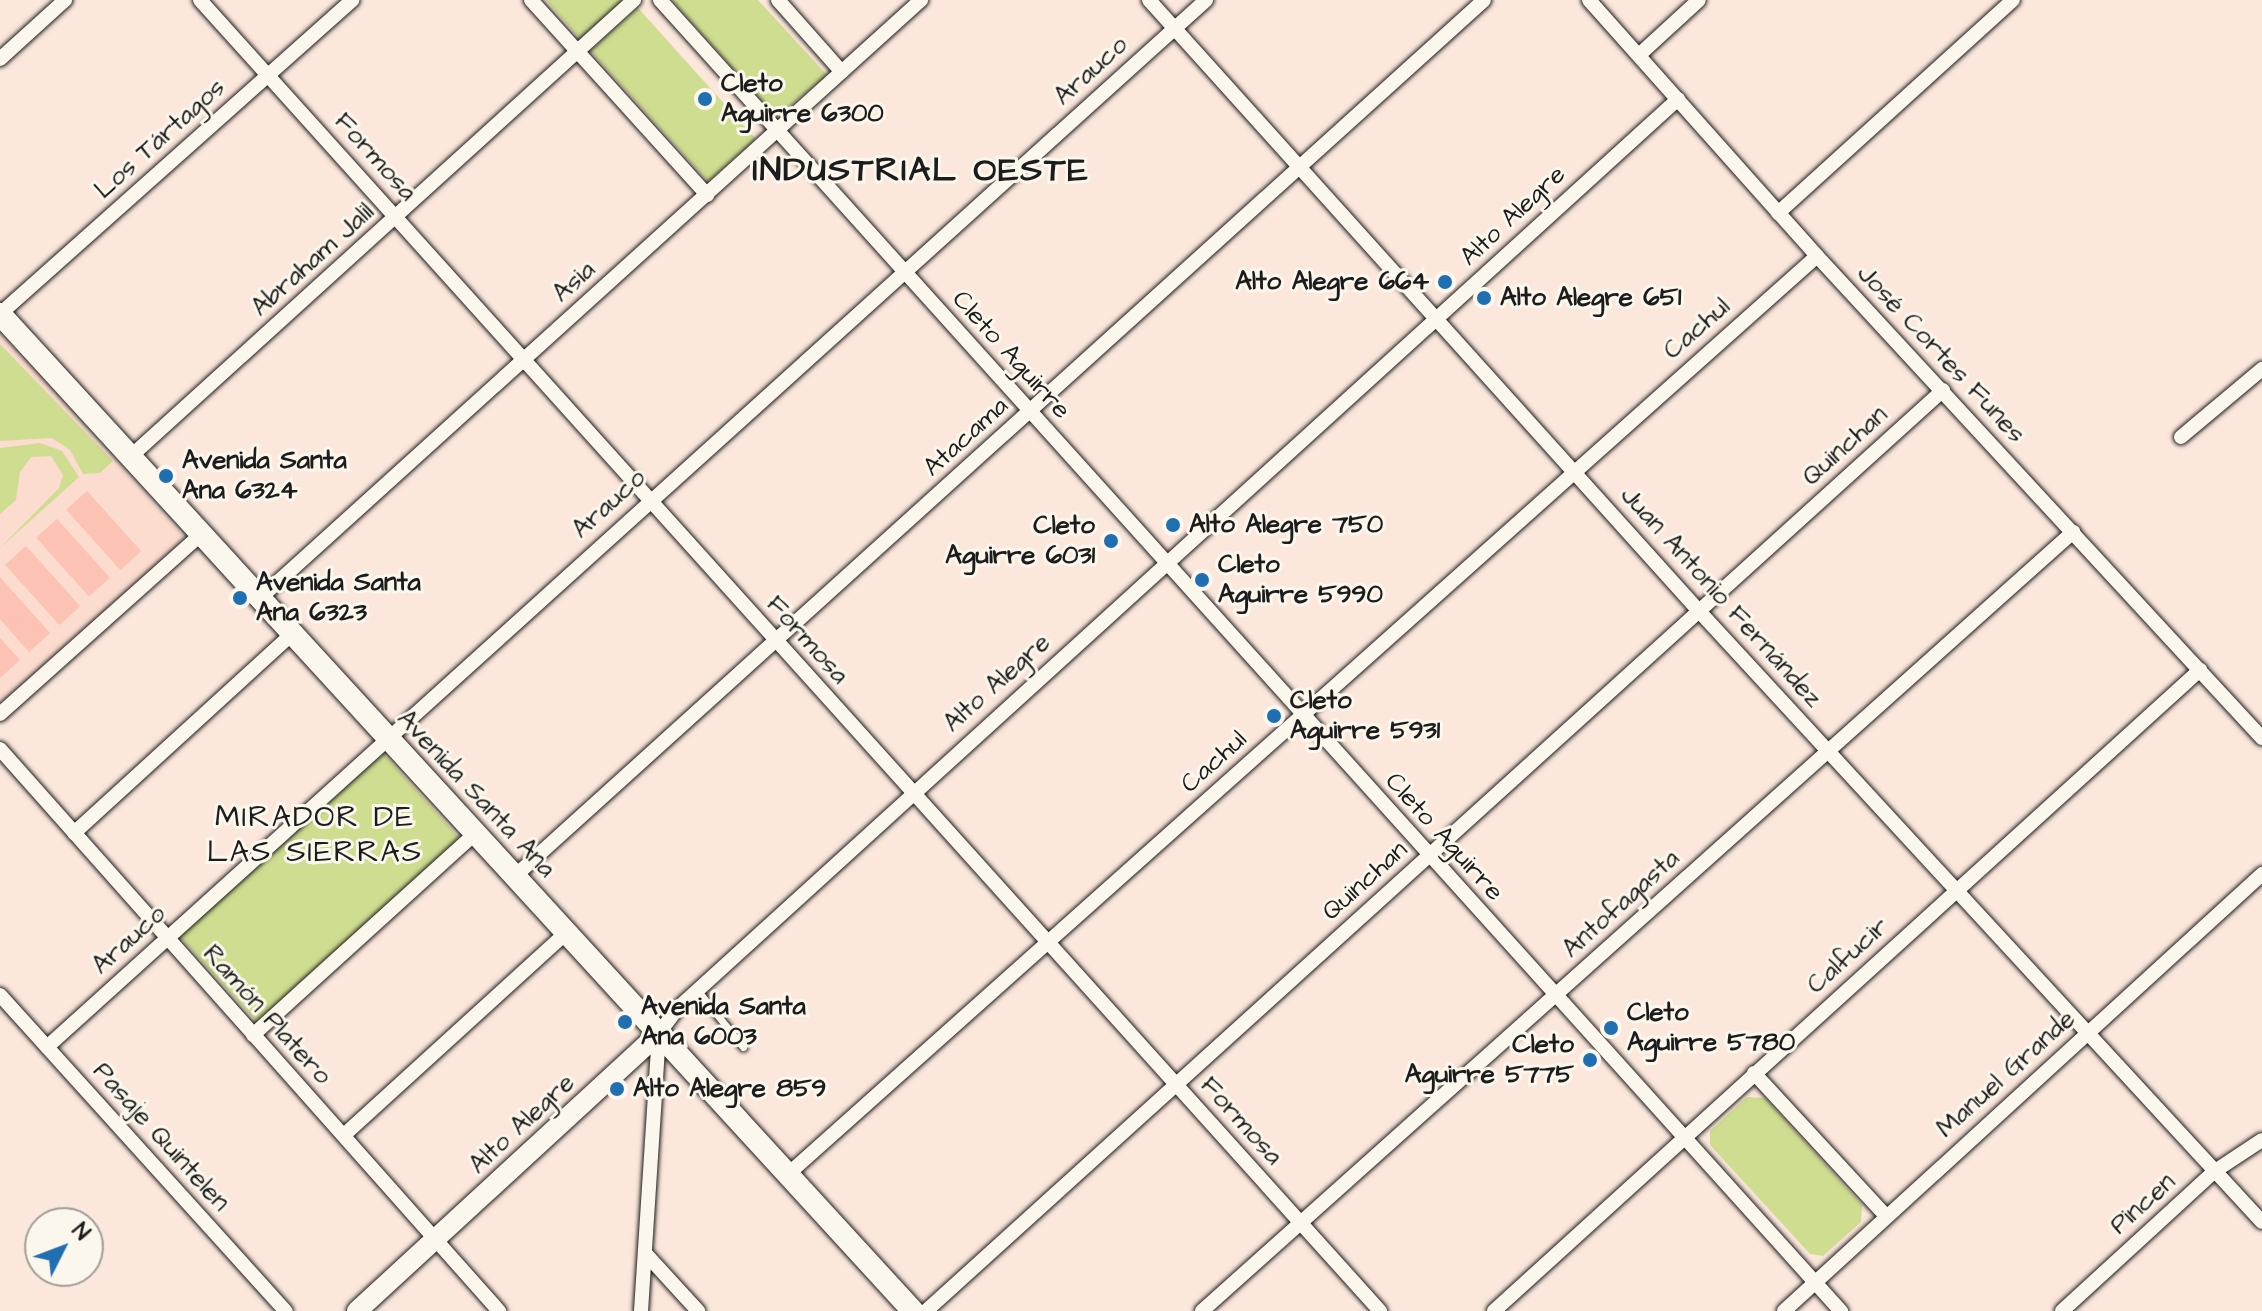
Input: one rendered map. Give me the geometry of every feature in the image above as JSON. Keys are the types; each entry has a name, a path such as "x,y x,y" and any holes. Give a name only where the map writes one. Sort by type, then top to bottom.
{"main road":[{"name":"Avenida Santa Ana","path":"0,314 913,1311"},
{"name":"Alto Alegre","path":"357,1311 659,1033"}],"street":[{"path":"0,59 65,0"},
{"name":"Formosa","path":"200,0 652,498 776,643 1380,1311"},
{"name":"Los Tártagos","path":"0,314 352,0"},
{"path":"531,0 707,195"},
{"name":"Abraham Jalil","path":"129,458 634,0"},
{"name":"Cleto Aguirre","path":"660,0 1301,716 1841,1311"},
{"path":"778,0 842,72"},
{"name":"Asia","path":"259,599 921,0"},
{"name":"Juan Antonio Fernández","path":"1149,0 1698,610 2262,1222"},
{"name":"Arauco","path":"47,1047 902,270 1206,0"},
{"name":"Atacama","path":"515,876 1484,0"},
{"name":"José Cortes Funes","path":"1589,0 1817,256 2260,732"},
{"path":"1639,55 1699,0"},
{"path":"1778,213 2013,0"},
{"name":"Alto Alegre","path":"659,1033 696,989 1437,321 1678,99"},
{"name":"Cachul","path":"787,1175 1573,469 1817,256"},
{"path":"2181,437 2260,374"},
{"name":"Quinchan","path":"926,1311 1943,390"},
{"name":"Antofagasta","path":"1202,1311 2073,532"},
{"path":"0,714 200,535"},
{"path":"74,833 292,634"},
{"name":"Calfucir","path":"1494,1311 2200,670"},
{"name":"Ramón Platero","path":"0,749 166,940 499,1311"},
{"path":"253,1035 475,834"},
{"name":"Manuel Grande","path":"1784,1311 2262,874"},
{"path":"344,1135 567,932"},
{"name":"Pasaje Quintelen","path":"0,995 286,1311"},
{"path":"641,1311 659,1033"},
{"path":"1754,1073 1886,1216"},
{"name":"Pincen","path":"2062,1311 2215,1171 2262,1140"},
{"path":"645,1253 698,1311"}],"lane":[{"path":"696,989 743,1047"}],"shaded area":[{"path":"0,334 187,540 0,709"}],"green space":[{"path":"546,0 626,0 580,39"},
{"path":"672,0 758,0 827,75 776,117"},
{"path":"638,8 756,139 708,182 590,51"},
{"path":"0,344 113,461 100,473 83,474 70,450 52,438 0,441"},
{"path":"40,443 62,451 79,477 0,548 59,488 63,475 51,456 31,457 20,472 16,500 0,514 0,448"},
{"path":"382,752 461,840 257,1023 178,935"},
{"path":"1747,1097 1765,1098 1862,1205 1861,1222 1823,1256 1810,1254 1710,1145 1710,1131"}],"building":[{"path":"87,491 141,551 120,570 66,510"},
{"path":"57,519 110,578 89,596 36,538"},
{"path":"26,546 80,606 59,625 5,565"},
{"path":"0,577 50,633 29,652 0,619"},
{"path":"0,638 20,660 0,678"}],"place":[{"name":"Cleto Aguirre 6300","path":"705,99"},
{"name":"Alto Alegre 664","path":"1445,282"},
{"name":"Alto Alegre 651","path":"1484,298"},
{"name":"Avenida Santa Ana 6324","path":"166,476"},
{"name":"Alto Alegre 750","path":"1173,525"},
{"name":"Cleto Aguirre 6031","path":"1111,541"},
{"name":"Cleto Aguirre 5990","path":"1202,580"},
{"name":"Avenida Santa Ana 6323","path":"240,598"},
{"name":"Cleto Aguirre 5931","path":"1274,716"},
{"name":"Avenida Santa Ana 6003","path":"625,1022"},
{"name":"Cleto Aguirre 5780","path":"1611,1028"},
{"name":"Cleto Aguirre 5775","path":"1590,1060"},
{"name":"Alto Alegre 859","path":"617,1089"}],"district":[{"name":"INDUSTRIAL OESTE","path":"921,171"},
{"name":"MIRADOR DE LAS SIERRAS","path":"315,834"}]}
